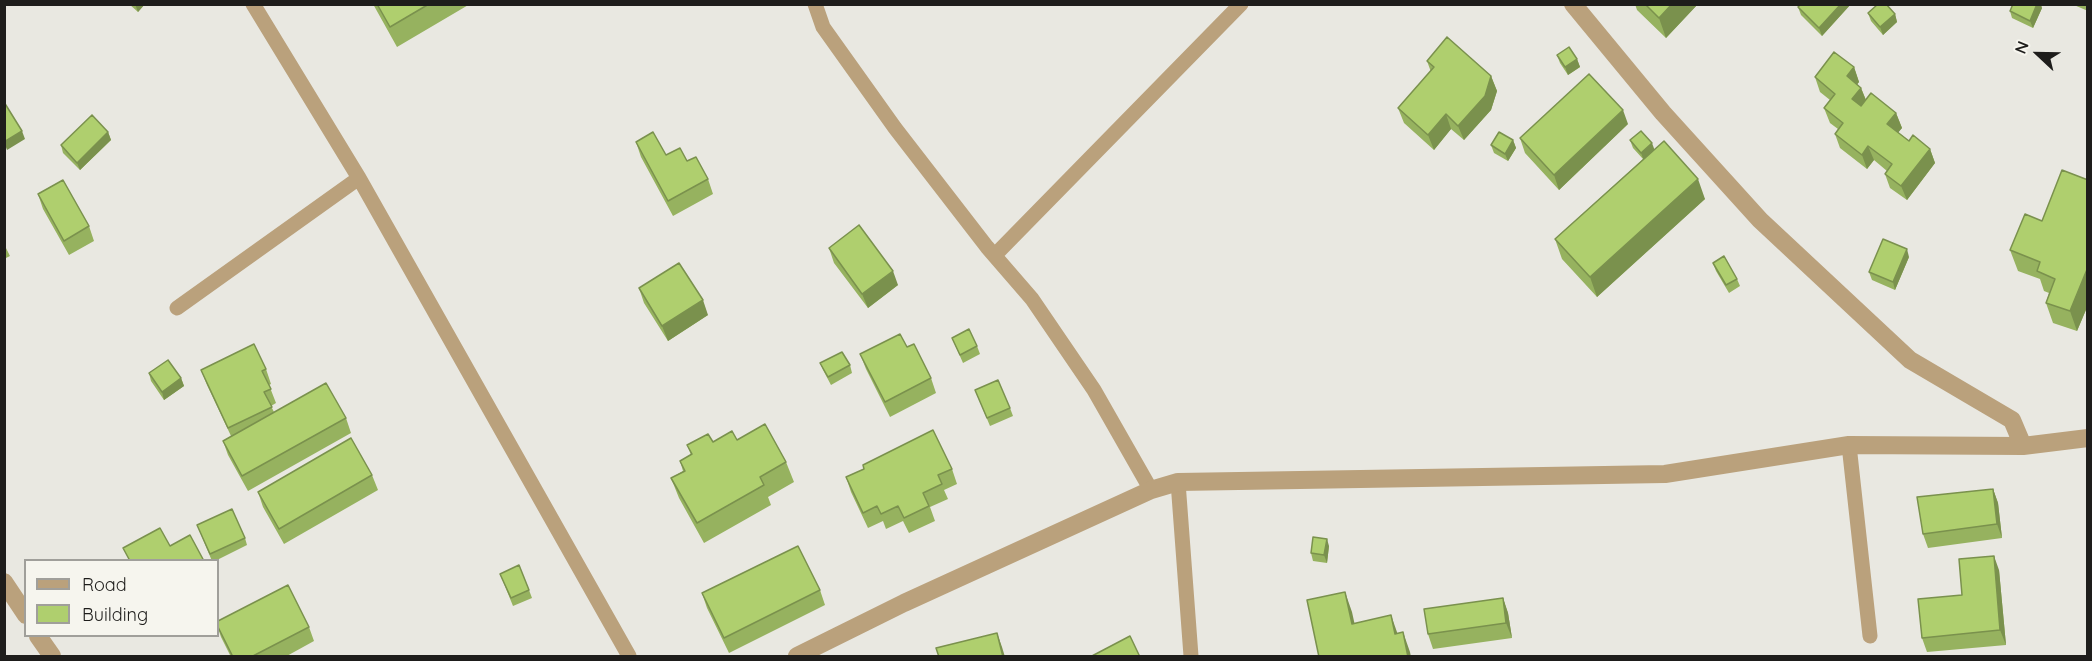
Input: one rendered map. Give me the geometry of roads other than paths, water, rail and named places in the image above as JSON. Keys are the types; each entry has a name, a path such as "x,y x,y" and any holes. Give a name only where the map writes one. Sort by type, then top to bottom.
{"street":[{"path":"1573,4 1663,113 1760,220 1910,360 2013,420 2023,446"},
{"path":"797,657 904,603 1151,490 1178,482 1665,474 1849,445 2023,446 2088,438"},
{"path":"4,582 24,612"},
{"path":"39,637 52,657"}],"lane":[{"path":"253,4 359,178 629,657"},
{"path":"815,4 823,27 882,110 1032,299 1095,390 1151,490"},
{"path":"995,255 1241,4"},
{"path":"177,308 359,178"},
{"path":"1849,445 1870,636"},
{"path":"1178,482 1191,657"}]}
